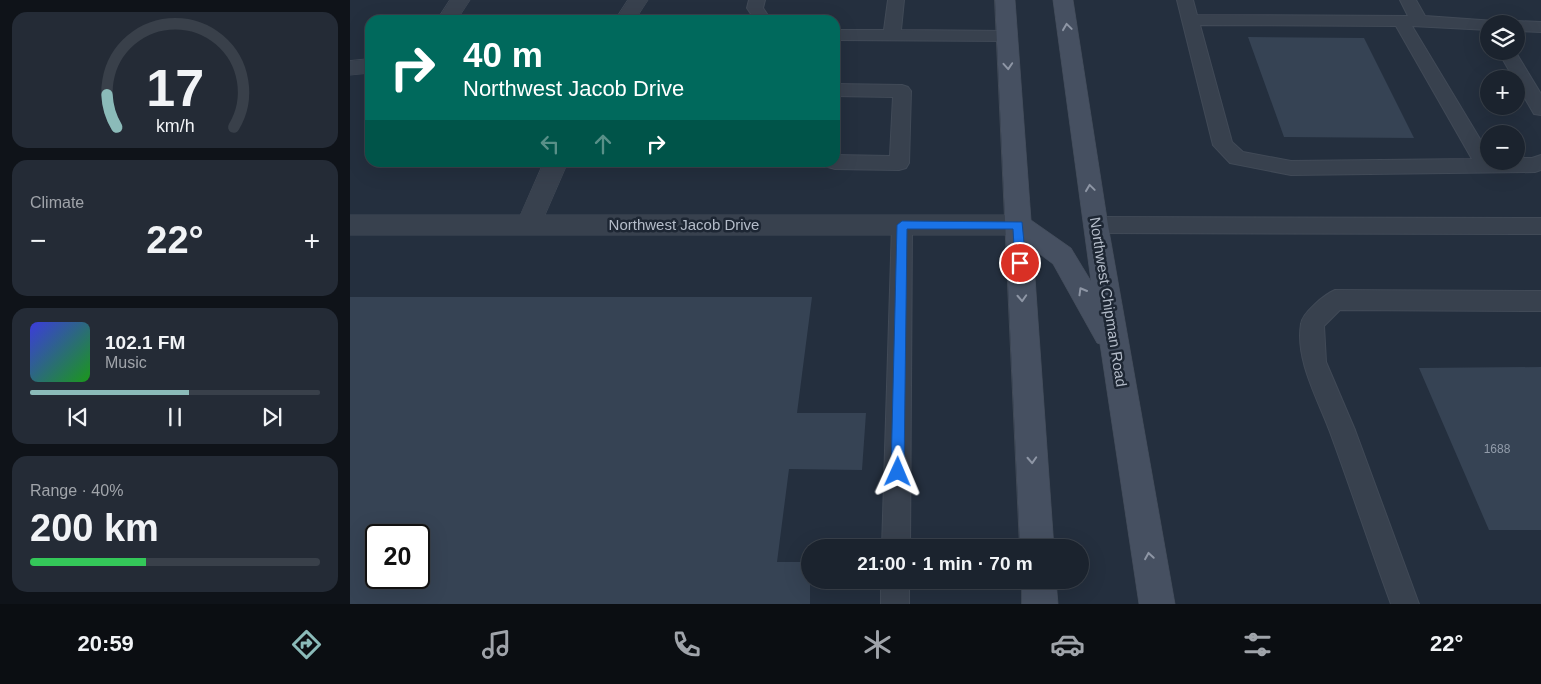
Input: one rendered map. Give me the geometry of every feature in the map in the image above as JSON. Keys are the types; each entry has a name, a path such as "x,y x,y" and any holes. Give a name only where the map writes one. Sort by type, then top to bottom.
{"main road":[{"path":"1005,0 1036,539"},
{"name":"Northwest Chipman Road","path":"1063,0 1095,225 1157,604"},
{"path":"1018,225 1062,256 1115,349"},
{"path":"1039,589 1040,604"}],"street":[{"path":"450,15 460,0"},
{"path":"628,15 638,0"},
{"path":"350,68 365,66"},
{"path":"528,225 554,167"},
{"name":"Northwest Jacob Drive","path":"350,225 1018,225"}],"lane":[{"path":"892,36 896,0"},
{"path":"1184,0 1223,144 1237,158 1291,168 1480,166"},
{"path":"1408,0 1410,21 1480,155"},
{"path":"1190,20 1410,21 1480,25"},
{"path":"1525,26 1541,27"},
{"path":"840,35 1007,36"},
{"path":"1511,60 1541,109"},
{"path":"840,90 902,91 899,162 840,162"},
{"path":"1525,165 1536,165 1541,162"},
{"path":"896,539 902,225"},
{"path":"1095,225 1541,226"},
{"path":"1405,604 1342,430 1314,362 1312,323 1335,300 1541,301"},
{"path":"895,589 895,604"}],"building":[{"path":"1248,37 1364,38 1414,138 1284,137"},
{"path":"350,297 812,297 797,413 866,413 862,470 789,469 777,562 801,562 801,589 810,589 810,604 350,604"},
{"path":"1541,367 1541,530 1489,530 1419,368"}],"route":[{"path":"898,472 902,225 1018,225 1020,263"}]}
